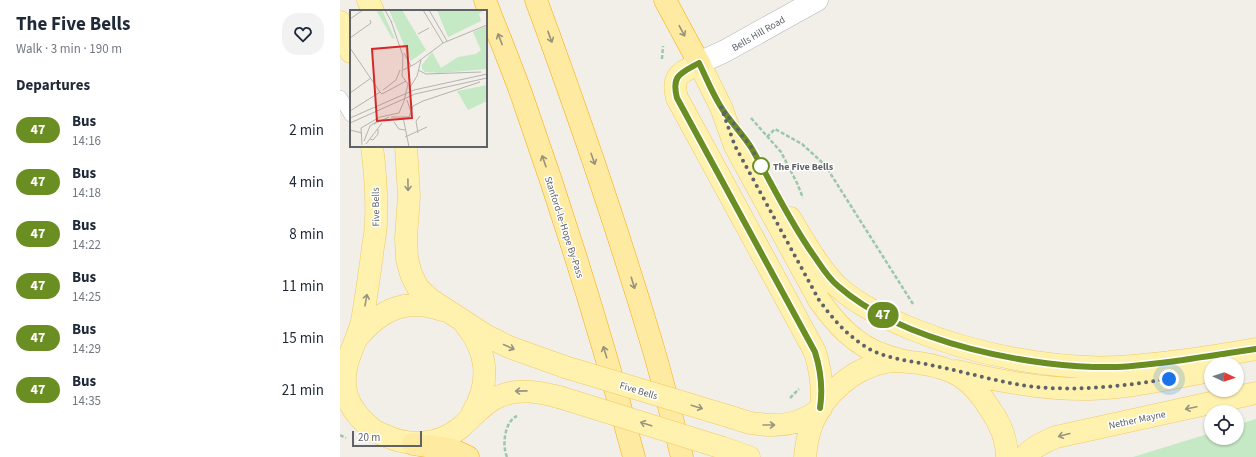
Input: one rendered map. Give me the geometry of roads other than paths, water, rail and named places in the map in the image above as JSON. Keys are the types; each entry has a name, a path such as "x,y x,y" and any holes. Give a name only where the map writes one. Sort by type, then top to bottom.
{"highway":[{"name":"Stanford-le-Hope By-Pass","path":"485,0 524,104 570,239 610,367 634,457"},
{"path":"536,0 569,88 616,229 654,352 682,457"},
{"path":"665,0 699,63"},
{"path":"413,444 452,450 468,457"}],"main road":[{"path":"368,0 373,10"},
{"path":"340,22 350,49"},
{"path":"820,408 822,383 820,367 815,352 677,98 675,82 678,76 699,63 721,107 735,146 819,300 830,316 845,331 864,346 884,355 908,362"},
{"path":"721,107 751,147 802,239 822,268 837,285 860,303 900,324 954,344 981,351 1022,360 1063,365 1118,367 1144,365 1256,349"},
{"name":"Five Bells","path":"406,147 409,196 406,238 407,259 411,274 418,288 431,300 485,335 509,347 566,367 757,424 783,424 803,420 820,408 837,387 853,375 869,367 887,362 908,362 930,365 951,370 969,382 988,404 996,417 1003,436 1007,457"},
{"name":"Five Bells","path":"357,338 367,296 376,222 371,149"},
{"name":"Five Bells","path":"471,417 479,403 484,388 484,358 479,344 472,332 456,317 435,307 413,304 399,306 382,313 368,324 357,338 349,354 345,369 344,384 346,395 351,407 374,431 395,440 413,444 434,441 459,428 498,396 513,391 528,391 559,397 749,457"},
{"path":"1244,365 1256,362"},
{"path":"951,370 1028,386 1083,389 1129,385 1204,372"},
{"name":"Nether Mayne","path":"1024,457 1029,451 1041,443 1056,437 1256,393"},
{"name":"Five Bells","path":"805,457 806,444 812,424 820,408"}],"street":[{"name":"Bells Hill Road","path":"699,63 725,52 817,0"}],"lane":[{"path":"340,97 350,113"}],"place":[{"name":"The Five Bells","path":"761,166"}]}
